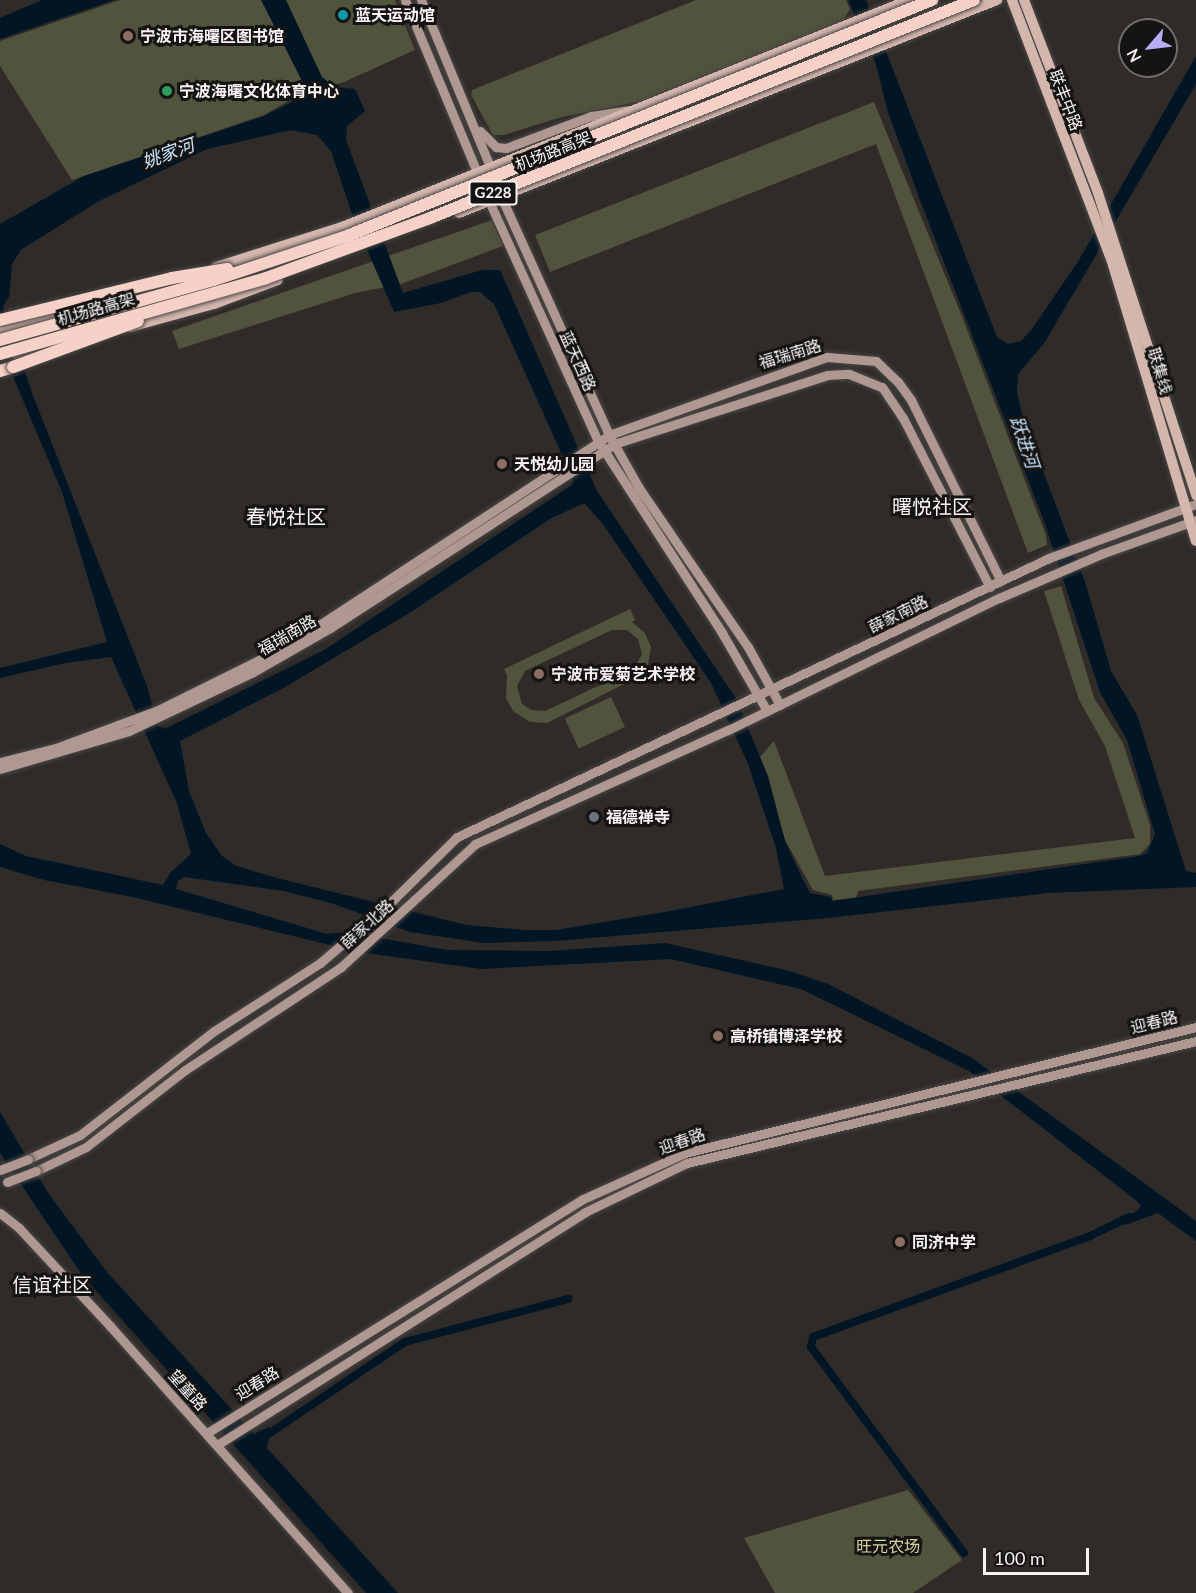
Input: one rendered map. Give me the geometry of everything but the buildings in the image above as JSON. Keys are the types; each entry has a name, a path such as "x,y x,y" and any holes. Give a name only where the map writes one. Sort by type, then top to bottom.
{"highway":[{"name":"机场路高架","path":"0,340 264,264 358,232 932,0"},
{"name":"机场路高架","path":"0,354 266,278 430,218 974,0"},
{"path":"0,320 172,278 264,264"},
{"path":"4,369 113,332 172,304"}],"main road":[{"path":"0,330 346,225 489,165 909,0"},
{"path":"0,359 214,304 501,197 997,0"},
{"name":"联丰中路","path":"1012,0 1092,211"},
{"name":"联丰中路","path":"1024,0 1098,193"},
{"name":"联集线","path":"1098,193 1196,495"},
{"name":"联集线","path":"1092,211 1106,247 1191,506 1196,542"}],"street":[{"name":"蓝天西路","path":"405,0 489,201 598,441 760,696 767,711"},
{"name":"蓝天西路","path":"421,0 501,197 609,435 773,690 780,705"},
{"path":"471,119 496,147 506,148 591,116 638,108"},
{"name":"福瑞南路","path":"0,769 160,714 287,646 562,472 585,456 598,441 609,435 827,357 876,361 911,400 1001,581"},
{"name":"福瑞南路","path":"585,456 614,444 827,375 867,378 882,387 903,418 990,587"},
{"name":"薛家南路","path":"760,696 1049,558 1191,506"},
{"name":"薛家南路","path":"767,711 1055,573 1193,521"},
{"name":"薛家北路","path":"0,1170 80,1135 214,1031 332,953 392,901 457,837 600,766 760,696"},
{"name":"薛家北路","path":"3,1183 36,1171 86,1147 185,1070 352,958 475,844 767,711"},
{"name":"福瑞南路","path":"0,762 132,725"},
{"name":"迎春路","path":"207,1433 583,1199 685,1153 1196,1027"},
{"name":"迎春路","path":"217,1445 585,1212 687,1163 1196,1041"},
{"name":"望童路","path":"0,1213 19,1228 207,1433 348,1593"}],"green space":[{"name":"宁波海曙文化体育中心","path":"120,0 395,0 415,50 344,82 290,100 264,115 72,180 0,66 0,41"},
{"path":"696,0 846,0 850,9 843,21 642,101 562,117 504,135 493,135 471,95 472,90"},
{"path":"874,102 961,314 1046,535 1047,545 1028,553 876,144 550,272 535,235"},
{"path":"492,220 503,246 401,284 355,293 179,349 172,331"},
{"path":"1061,586 1094,698 1123,743 1150,825 1150,844 1140,854 858,891 856,898 833,900 832,895 813,890 785,840 760,757 774,741 825,876 1135,838 1105,746 1079,700 1044,591"},
{"path":"630,609 635,620 632,622 645,633 651,647 648,665 638,677 547,723 530,722 513,711 506,698 507,675 504,669","holes":["612,630 627,630 638,639 642,654 634,669 545,711 531,710 522,704 517,686 525,671"]},
{"path":"611,697 625,727 579,748 565,719"},
{"name":"旺元农场","path":"908,1490 962,1560 913,1593 775,1593 744,1538"}],"water":[{"path":"42,0 114,0 0,39 0,18"},
{"path":"261,0 286,0 322,77 334,87 355,89 365,111 347,126 346,140 403,293 482,270 500,270 597,491 735,697 768,776 785,841 801,876 810,893 831,897 832,901 1140,856 1147,853 1155,834 1127,740 1100,692 1045,524 920,200 888,112 876,64 848,0 866,0 997,337 1008,344 1021,341 1032,329 1079,260 1196,56 1196,84 1045,342 1018,374 1017,392 1023,418 1085,582 1111,671 1137,715 1186,871 1196,873 1196,887 1048,893 828,918 555,941 484,943 410,932 334,904 284,891 184,877 178,881 176,889 327,934 346,932 447,950 549,951 665,943 790,971 828,984 972,1058 1196,1221 1196,1241 1158,1213 1125,1225 1120,1219 1137,1211 1141,1206 1137,1201 969,1071 801,989 671,959 481,969 359,952 133,897 44,880 0,867 0,844 26,856 163,885 171,872 191,854 177,803 111,657 65,663 0,678 0,668 107,642 62,492 0,346 0,224 84,176 264,116 292,102 303,83","holes":["291,130 317,135 331,151 353,217 394,312 441,303 471,292 480,292 494,304 573,479 572,485 324,650 165,729 158,726 147,686 32,393 3,306 9,297 12,264 21,250 97,202 207,149","584,503 603,524 711,683 748,764 776,848 784,889 556,930 524,930 466,925 277,878 236,866 222,856 206,833 189,791 180,741 285,687 411,612 550,519"]},
{"path":"0,1112 48,1193 107,1272 254,1434 269,1427 276,1433 269,1437 267,1448 398,1593 366,1593 82,1275 0,1153"}],"waterway":[{"path":"964,1553 811,1347 813,1337 1090,1236 1129,1217"},
{"path":"267,1435 405,1342 568,1299"}],"place":[{"name":"蓝天运动馆","path":"343,15"},
{"name":"宁波市海曙区图书馆","path":"128,36"},
{"name":"宁波海曙文化体育中心","path":"167,91"},
{"name":"天悦幼儿园","path":"502,464"},
{"name":"宁波市爱菊艺术学校","path":"539,674"},
{"name":"福德禅寺","path":"594,817"},
{"name":"高桥镇博泽学校","path":"718,1036"},
{"name":"同济中学","path":"900,1242"}],"district":[{"name":"曙悦社区","path":"932,506"},
{"name":"春悦社区","path":"286,516"},
{"name":"信谊社区","path":"52,1284"}],"water label":[{"name":"姚家河","path":"168,153"},
{"name":"跃进河","path":"1025,442"}]}
